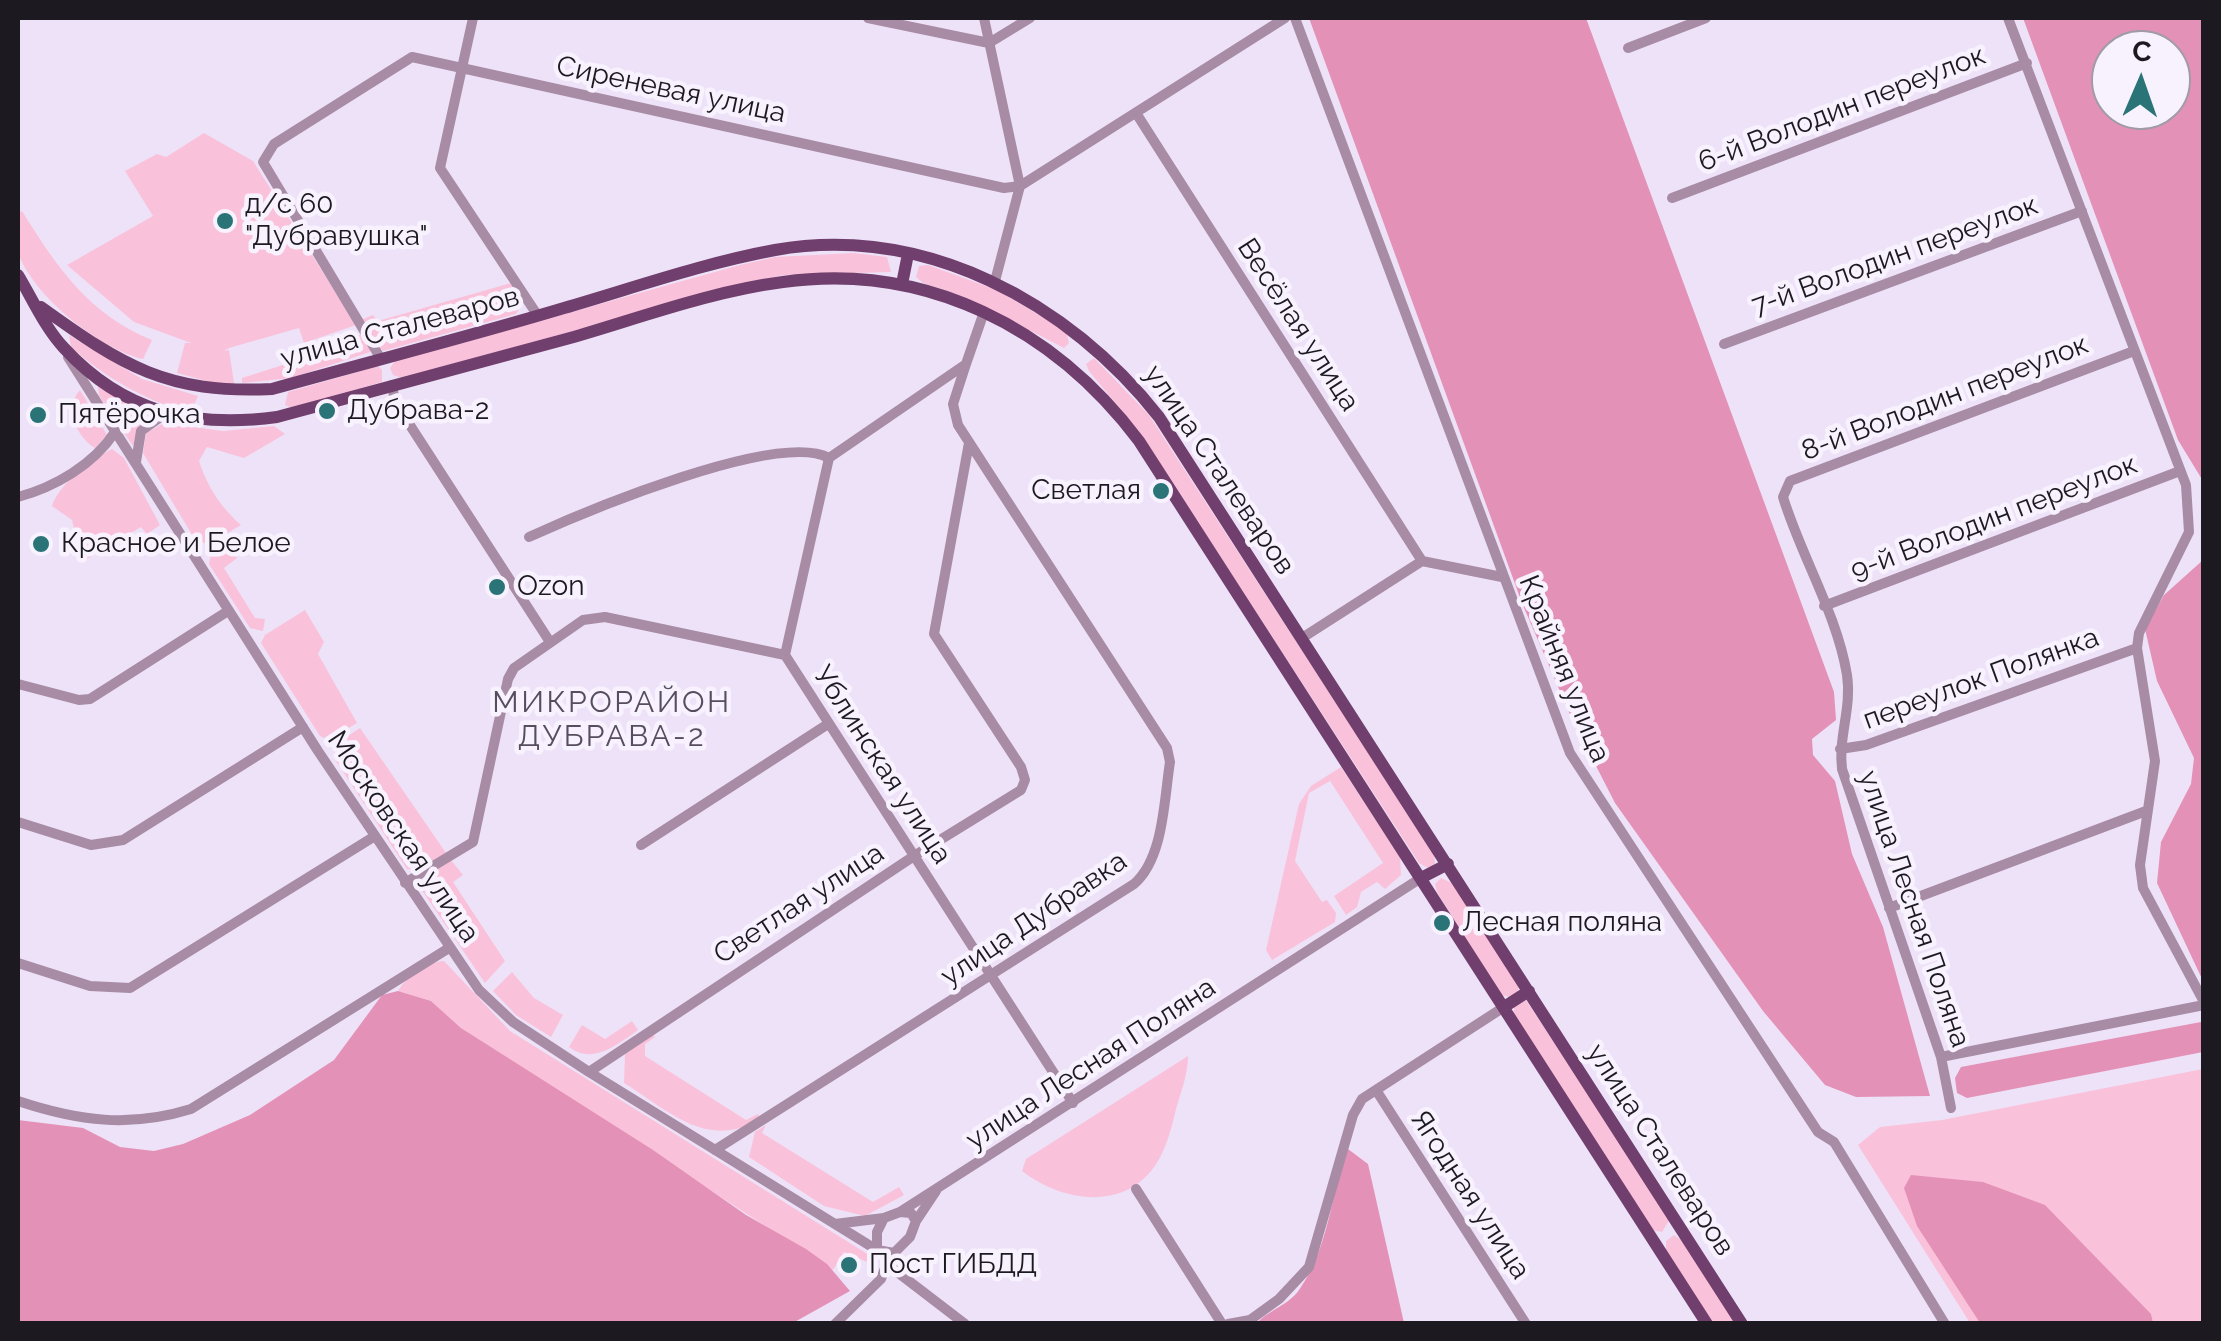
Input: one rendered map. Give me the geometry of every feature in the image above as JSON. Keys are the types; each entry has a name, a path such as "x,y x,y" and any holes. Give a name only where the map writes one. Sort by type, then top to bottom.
{"main road":[{"name":"улица Сталеваров","path":"34,303 124,363 175,384 221,392 272,389 776,250 866,248 908,254 995,281 1086,340 1113,363 1159,417 1742,1324"},
{"path":"902,284 908,254"},
{"name":"улица Сталеваров","path":"18,276 63,348 104,380 165,414 225,424 277,417 779,282 856,277 902,284 984,312 1068,362 1111,404 1139,441 1707,1324"},
{"path":"1068,362 1086,340"},
{"path":"381,359 392,385"},
{"path":"272,389 277,417"},
{"path":"1421,878 1448,864"},
{"path":"1504,1007 1529,991"}],"street":[{"path":"473,18 440,168 538,316"},
{"path":"868,18 989,43 1030,18"},
{"path":"984,18 1020,186 995,281"},
{"path":"1020,186 1285,18"},
{"name":"Крайняя улица","path":"1295,18 1502,577 1580,774 1818,1132 1834,1142 1945,1324"},
{"path":"1628,48 1706,18"},
{"path":"1941,1056 2204,1003 2143,888 2140,865 2155,762 2137,648 2140,633 2189,532 2189,503 2008,18"},
{"name":"Сиреневая улица","path":"381,359 264,171 265,152 412,57 1004,188 1020,186"},
{"name":"6-й Володин переулок","path":"1672,198 2027,63"},
{"name":"Весёлая улица","path":"1136,113 1422,561"},
{"name":"7-й Володин переулок","path":"1724,344 2082,211"},
{"path":"529,537 620,496 749,461 802,450 829,458 966,364 984,312"},
{"name":"Московская улица","path":"63,348 302,726 479,990 513,1022 589,1072 884,1256 964,1324"},
{"name":"8-й Володин переулок","path":"1782,497 1790,481 2134,351"},
{"name":"улица Дубравка","path":"715,1150 992,977 1146,874 1170,762 1160,737 953,414 966,364"},
{"path":"392,385 396,402 550,642"},
{"path":"136,463 142,431 165,414"},
{"path":"18,497 74,472 105,447 114,432"},
{"name":"Светлая улица","path":"589,1072 914,856 1021,790 1025,780 1022,767 934,634 969,443"},
{"name":"Ублинская улица","path":"829,458 785,655 1073,1103"},
{"name":"9-й Володин переулок","path":"1824,606 2180,471"},
{"name":"улица Лесная Поляна","path":"1782,497 1846,672 1849,704 1840,749 1857,820 1941,1056 1951,1108"},
{"path":"1302,638 1422,561 1502,577"},
{"path":"18,684 79,700 90,699 228,610"},
{"path":"405,883 473,842 508,679 514,668 583,620 605,617 785,655"},
{"name":"переулок Полянка","path":"1840,749 1866,746 2137,648"},
{"path":"641,845 828,724"},
{"path":"18,822 106,846 302,726"},
{"path":"1889,908 2146,811"},
{"path":"18,963 90,986 130,988 374,836"},
{"name":"улица Лесная Поляна","path":"884,1218 936,1190 1421,878"},
{"path":"18,1101 87,1121 149,1122 191,1109 449,948"},
{"path":"1136,1189 1225,1324 1240,1323 1280,1299 1309,1267 1353,1115 1362,1099 1504,1007"},
{"name":"Ягодная улица","path":"1376,1090 1526,1324"},
{"name":"улица Лесная Поляна","path":"834,1324 862,1300 884,1256 902,1248 936,1190"},
{"path":"900,1212 911,1213 916,1221"},
{"path":"834,1224 884,1218"},
{"path":"884,1218 877,1232 884,1256"}],"shaded area":[{"path":"1309,18 1586,18 1834,692 1836,720 1812,739 1813,755 1835,781 1852,854 1883,927 1930,1096 1856,1097 1825,1085 1763,1011 1615,803 1572,719 1522,603"},
{"path":"2023,18 2203,18 2203,481 2178,440"},
{"name":"д/с 60 \"Дубравушка\"","path":"204,133 253,161 356,325 304,343 299,328 229,348 224,351 229,350 234,383 228,387 177,373 185,343 191,343 134,322 67,265 153,216 125,171 157,154 166,157"},
{"path":"22,211 62,270 92,303 152,340 143,359 89,333 38,287 18,253 18,213"},
{"path":"854,253 887,257 891,272 784,275 402,378 393,375 390,368 395,361 740,265 775,257"},
{"path":"928,265 997,290 1066,331 1069,343 1064,348 967,298 923,283 916,277 919,266"},
{"path":"511,283 523,302 516,314 383,351 361,320 373,315 378,321"},
{"path":"69,335 142,379 198,396 190,414 112,378 71,347"},
{"path":"347,335 362,335 371,345 370,352 291,378 242,383 242,378 305,358 303,350"},
{"path":"1094,358 1149,415 1434,854 1435,864 1428,868 1419,863 1140,433 1089,371 1086,364"},
{"path":"378,366 382,382 292,408 285,405 288,392"},
{"path":"98,386 148,414 133,446 99,396"},
{"path":"80,390 107,435 95,448 82,437 74,421 73,405"},
{"path":"164,423 223,431 274,426 285,434 244,458 207,447 199,461 206,480 241,525 208,545 194,538 143,453 146,433"},
{"path":"112,449 124,458 160,525 147,534 141,527 82,562 72,520 52,506 77,473"},
{"path":"227,545 237,558 224,568 255,618 265,619 263,631 250,628 209,564 211,554"},
{"path":"2203,560 2203,981 2157,883 2161,842 2191,784 2194,758 2157,681 2145,629 2164,595"},
{"path":"305,610 324,642 318,654 357,723 328,740 320,736 261,643 265,635"},
{"path":"360,728 446,853 419,870 407,869 334,758 334,745"},
{"path":"1341,767 1400,857 1401,875 1385,889 1377,882 1361,892 1357,907 1346,915 1334,896 1383,863 1330,781 1309,793 1295,861 1322,902 1327,900 1336,913 1335,922 1272,960 1266,950 1299,804 1311,786"},
{"path":"450,859 463,875 453,882 505,961 485,983 421,889 425,877"},
{"path":"1441,878 1454,884 1519,984 1518,992 1510,997 1501,995 1437,892 1435,884"},
{"path":"444,961 510,1031 869,1255 872,1264 844,1252 833,1270 461,1028 431,1001 398,991 418,971"},
{"path":"512,972 534,998 563,1015 551,1037 516,1015 493,991"},
{"path":"398,991 431,1001 461,1028 653,1150 746,1215 806,1249 827,1264 850,1291 791,1324 18,1323 18,1120 83,1128 120,1147 154,1151 183,1144 250,1115 334,1060 382,995"},
{"path":"1526,1000 1670,1219 1662,1232 1652,1230 1514,1016 1514,1007"},
{"path":"632,1021 638,1030 605,1051 587,1054 569,1047 582,1025 605,1039"},
{"path":"2201,1022 2203,1052 1967,1098 1957,1093 1955,1078 1961,1067"},
{"path":"652,1033 655,1037 645,1044 645,1056 746,1120 758,1114 760,1119 741,1128 705,1129 672,1115 624,1083 625,1054"},
{"path":"1188,1056 1164,1149 1145,1177 1130,1189 1113,1195 1075,1195 1038,1182 1022,1171 1026,1159"},
{"path":"2203,1069 2203,1323 1970,1323 1858,1145 1880,1127 1942,1120"},
{"path":"766,1125 762,1133 873,1202 899,1187 904,1195 865,1216 824,1206 749,1157 755,1132"},
{"path":"1348,1149 1368,1164 1404,1323 1256,1324 1295,1295 1309,1274 1323,1240"},
{"path":"1911,1175 1983,1182 2045,1205 2151,1314 2153,1323 1980,1323 1917,1226 1904,1188"},
{"path":"1674,1235 1683,1241 1736,1323 1713,1323 1666,1251 1666,1241"}],"place":[{"name":"д/с 60 \"Дубравушка\"","path":"225,221"},
{"name":"Дубрава-2","path":"327,411"},
{"name":"Пятёрочка","path":"38,415"},
{"name":"Светлая","path":"1161,491"},
{"name":"Красное и Белое","path":"41,544"},
{"name":"Ozon","path":"497,587"},
{"name":"Лесная поляна","path":"1442,923"},
{"name":"Пост ГИБДД","path":"849,1265"}],"district":[{"name":"МИКРОРАЙОН ДУБРАВА-2","path":"612,720"}]}
